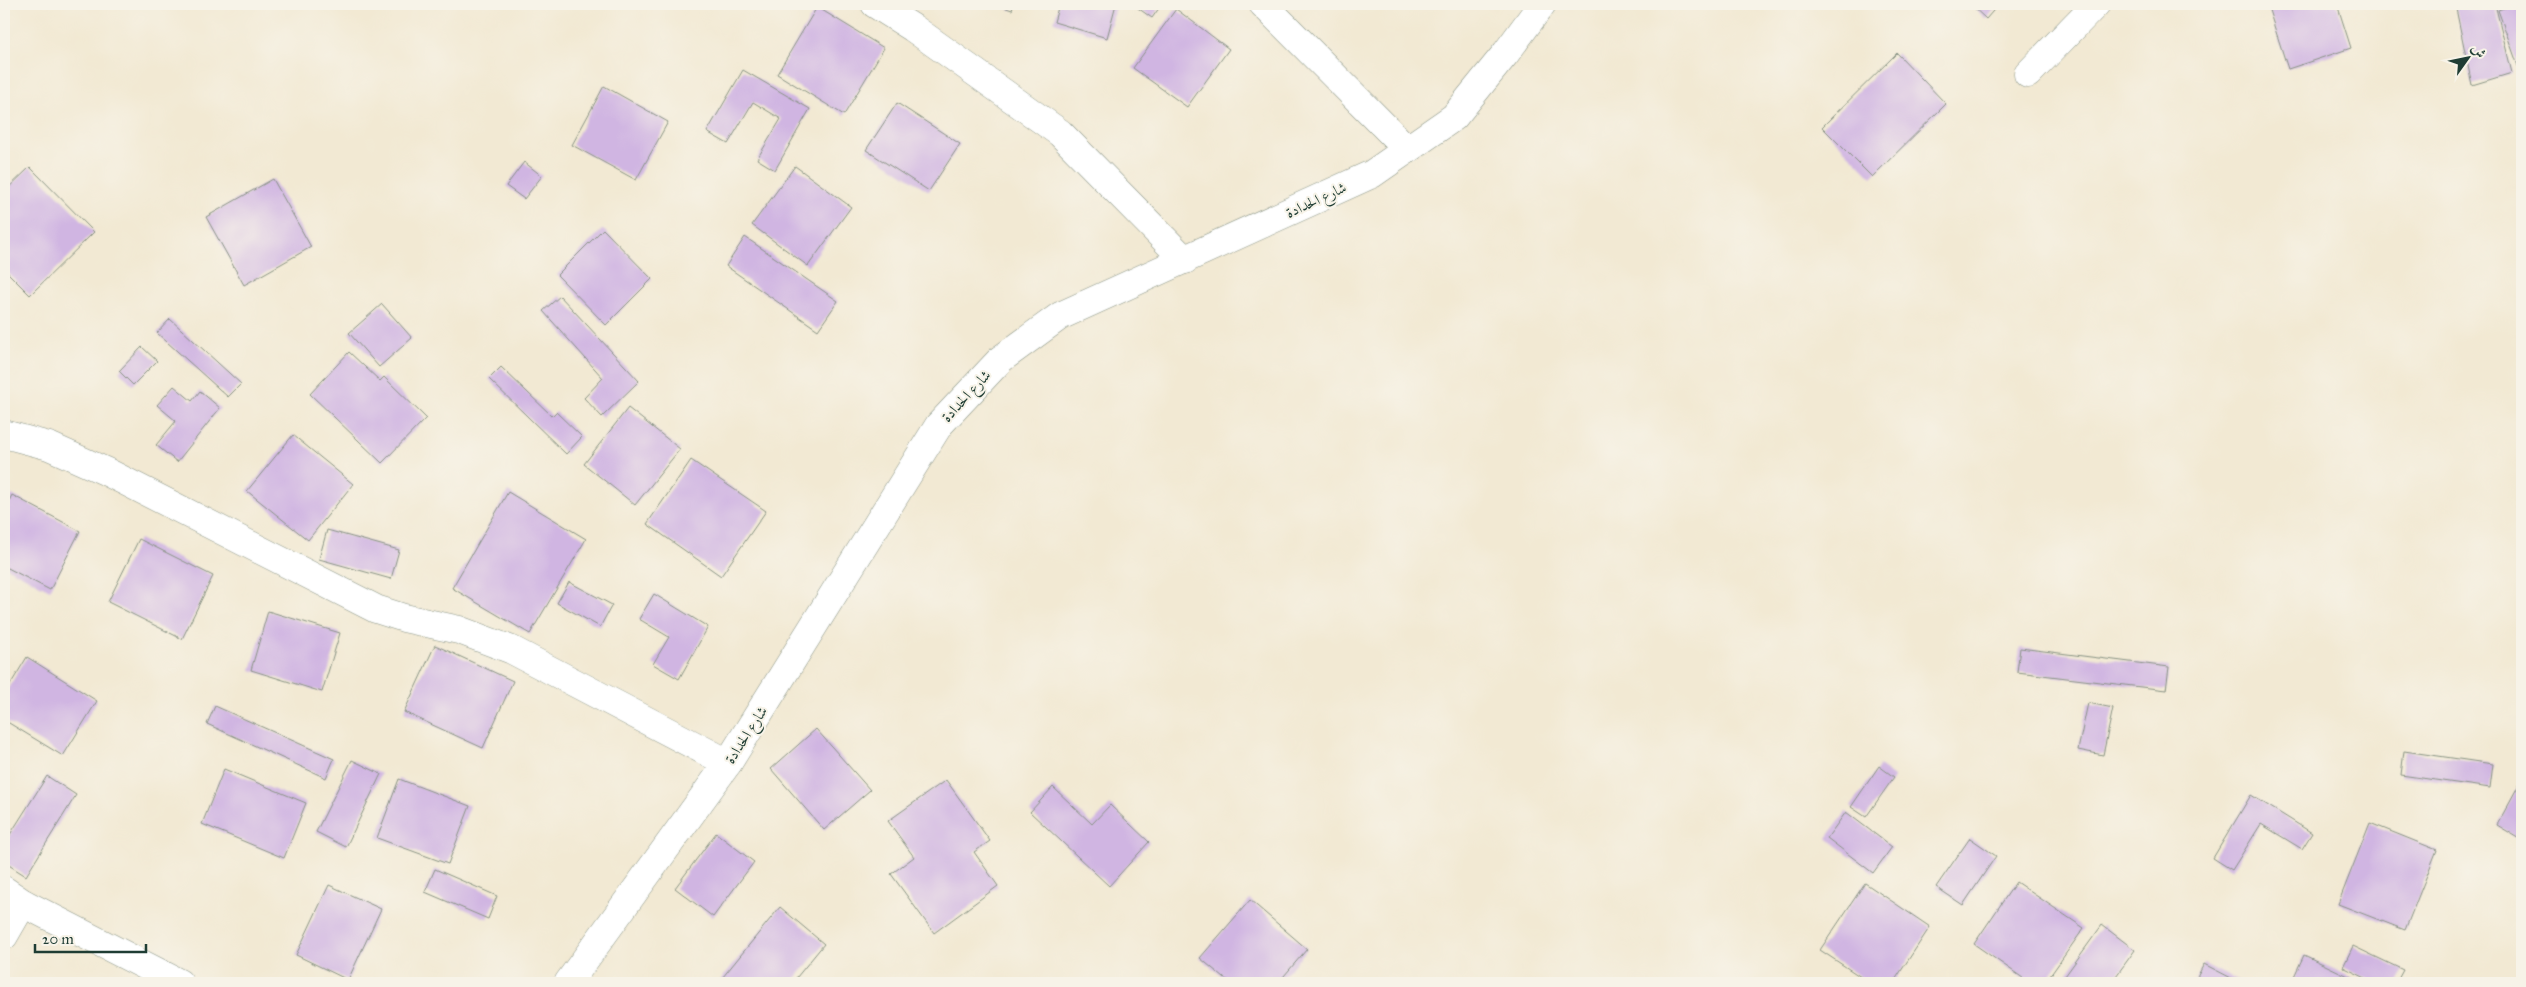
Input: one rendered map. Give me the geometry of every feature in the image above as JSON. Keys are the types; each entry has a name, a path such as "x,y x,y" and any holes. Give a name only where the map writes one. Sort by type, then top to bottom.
{"street":[{"path":"875,4 913,28 1060,133 1185,260"},
{"path":"1263,4 1407,149"},
{"name":"شارع الحدادة","path":"568,983 728,763 939,425 1001,359 1060,316 1372,174 1454,117 1506,53 1542,4"},
{"path":"2028,74 2096,4"},
{"path":"4,434 49,446 107,472 376,609 404,618 459,630 512,650 728,763"},
{"path":"4,936 13,896 179,983"}],"building":[{"path":"995,4 1014,4 1012,10"},
{"path":"1059,4 1116,4 1107,38 1054,22"},
{"path":"1136,4 1162,4 1152,18 1135,6"},
{"path":"1970,4 1999,4 1986,19"},
{"path":"2267,4 2337,4 2351,48 2288,69"},
{"path":"2455,4 2495,4 2512,73 2472,85"},
{"path":"2515,4 2522,4 2522,77 2498,10"},
{"path":"817,7 884,48 844,115 777,74"},
{"path":"1176,9 1229,49 1187,107 1133,68"},
{"path":"1897,53 1946,104 1872,177 1822,127"},
{"path":"743,70 810,109 775,170 757,159 781,119 753,102 728,144 707,132"},
{"path":"604,86 668,122 636,180 572,145"},
{"path":"897,103 960,144 929,191 866,150"},
{"path":"524,162 542,176 524,199 506,186"},
{"path":"795,166 851,207 808,266 752,225"},
{"path":"30,167 94,232 30,295 4,269 4,192"},
{"path":"273,179 311,247 244,285 206,217"},
{"path":"603,229 652,279 606,325 557,275"},
{"path":"745,237 838,301 818,330 726,266"},
{"path":"560,296 639,381 602,417 584,398 603,378 543,311"},
{"path":"382,304 412,338 379,367 349,333"},
{"path":"170,319 241,384 228,397 157,333"},
{"path":"142,347 157,361 133,385 119,371"},
{"path":"349,352 380,381 384,377 426,418 382,463 310,394"},
{"path":"501,367 552,416 556,412 582,437 566,454 489,379"},
{"path":"174,386 192,401 200,391 220,408 177,462 156,445 176,421 157,405"},
{"path":"628,408 680,449 635,505 584,464"},
{"path":"293,435 353,484 308,540 247,491"},
{"path":"691,460 766,511 721,576 647,524"},
{"path":"508,492 586,539 530,634 452,588"},
{"path":"12,495 80,531 50,590 4,566 4,511"},
{"path":"327,530 399,550 391,579 319,559"},
{"path":"139,539 213,576 182,639 108,602"},
{"path":"569,582 612,605 600,627 557,603"},
{"path":"654,594 708,627 679,679 653,664 669,637 639,619"},
{"path":"268,611 340,633 322,692 251,670"},
{"path":"435,645 513,681 483,748 404,712"},
{"path":"2020,648 2169,667 2166,690 2017,672"},
{"path":"27,657 97,701 63,756 4,720 4,695"},
{"path":"2088,703 2113,708 2103,755 2078,750"},
{"path":"215,706 334,759 326,778 207,724"},
{"path":"816,729 870,790 824,830 771,769"},
{"path":"2404,751 2493,764 2490,788 2401,775"},
{"path":"352,760 381,774 346,847 316,832"},
{"path":"1879,766 1894,777 1866,817 1851,807"},
{"path":"224,769 306,803 284,858 202,824"},
{"path":"47,776 76,795 26,876 4,862 4,844"},
{"path":"399,779 470,806 448,864 377,838"},
{"path":"2522,779 2522,840 2497,825"},
{"path":"946,780 990,841 974,852 998,886 934,933 891,874 914,857 888,821"},
{"path":"1053,787 1092,824 1110,805 1149,842 1109,886 1030,812"},
{"path":"2251,795 2312,833 2302,849 2261,824 2232,870 2213,858"},
{"path":"1846,812 1892,847 1873,873 1827,838"},
{"path":"2370,823 2437,850 2405,930 2338,904"},
{"path":"716,833 754,862 713,917 675,888"},
{"path":"1970,838 1996,856 1963,905 1936,887"},
{"path":"435,869 497,896 488,919 425,892"},
{"path":"2016,882 2084,928 2045,983 2030,983 1974,944"},
{"path":"1865,883 1930,927 1893,983 1870,983 1820,950"},
{"path":"329,885 381,909 348,980 296,955"},
{"path":"1250,900 1307,949 1278,983 1230,983 1200,958"},
{"path":"780,907 824,944 792,983 718,983"},
{"path":"2102,925 2135,950 2111,983 2060,983"},
{"path":"2353,946 2403,970 2396,983 2376,983 2343,967"},
{"path":"2304,955 2363,983 2291,983"},
{"path":"2204,964 2241,983 2194,983"}]}
